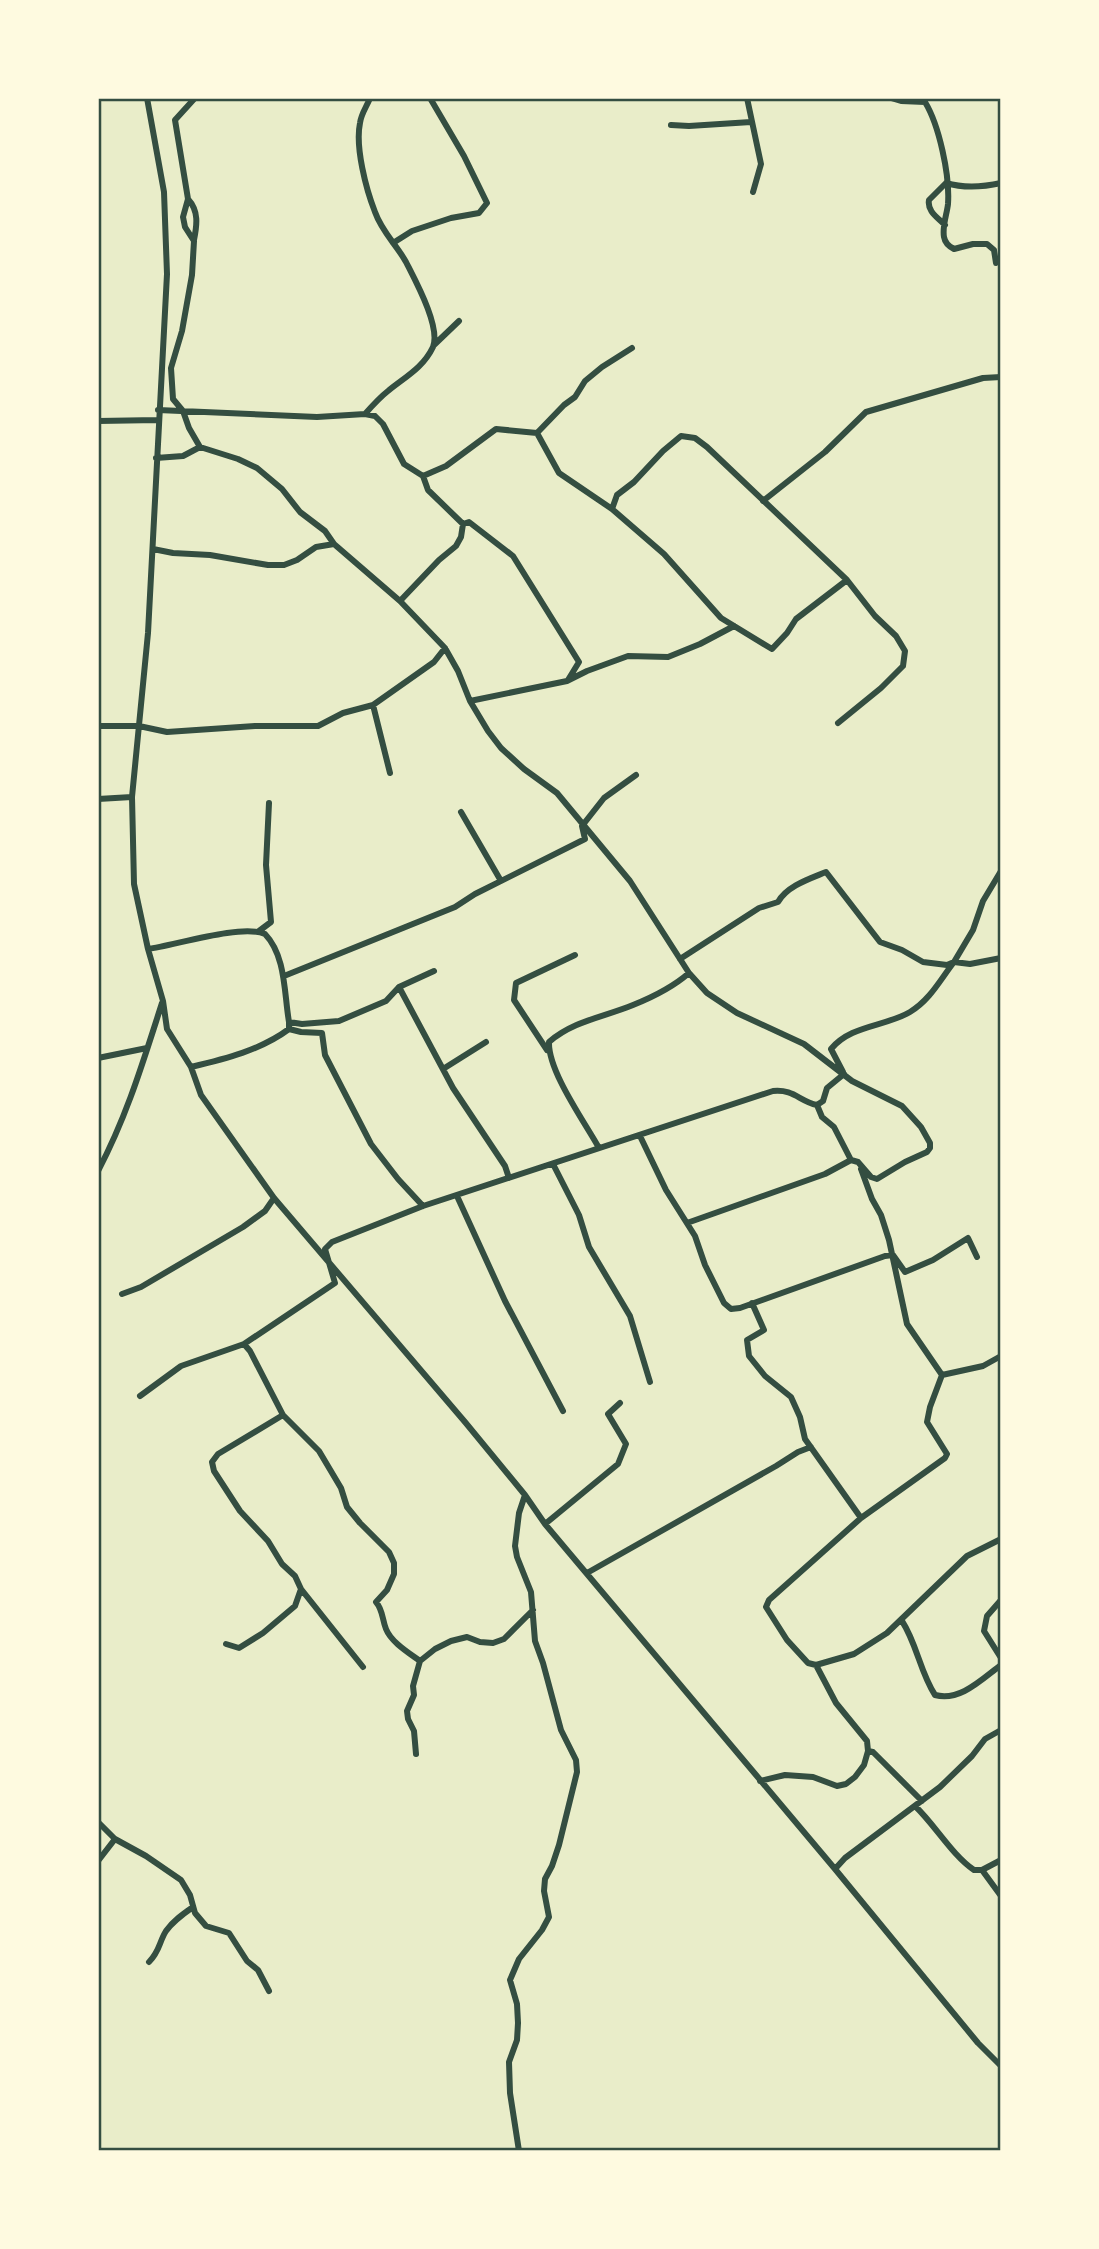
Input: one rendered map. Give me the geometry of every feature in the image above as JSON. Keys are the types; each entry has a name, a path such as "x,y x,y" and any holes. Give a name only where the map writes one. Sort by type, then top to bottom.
{"street":[{"path":"147,98 164,192 167,274 153,549 132,797 135,884 148,949 163,1001 167,1029 191,1067 201,1095 274,1198 525,1495 545,1524 978,2043 1001,2066"},
{"path":"194,241 185,227 183,217 188,200 176,120 195,98"},
{"path":"370,98 360,122 360,156 365,183 375,213 388,239 405,260 427,305 434,345"},
{"path":"393,243 412,231 479,212 487,204 464,156 430,98"},
{"path":"747,98 761,163 753,192"},
{"path":"891,98 925,102 932,112 944,157 948,201 944,240 954,249 987,244 994,250 996,263"},
{"path":"671,125 751,122"},
{"path":"946,183 957,186 1001,183"},
{"path":"944,225 930,210 928,203 946,183"},
{"path":"188,200 194,206 197,222 192,275 182,331 171,368 173,399 183,411 200,447 257,468 282,489 300,512 325,531 334,544 400,601 445,648 470,701 501,747 524,769 557,793 629,881 689,973 707,993 737,1013 804,1044 852,1081 902,1107 930,1143 927,1152 877,1179 870,1177 855,1161"},
{"path":"365,414 385,393 417,371 434,345 459,321"},
{"path":"537,433 575,397 584,381 632,348"},
{"path":"161,363 171,368"},
{"path":"763,501 825,452 866,412 983,378 1001,377"},
{"path":"158,410 317,417 365,414 375,416 383,424 404,464 423,476 428,489 463,524"},
{"path":"98,421 158,420"},
{"path":"423,476 446,466 496,429 537,433"},
{"path":"537,433 559,473 612,509 664,554 720,618 772,649 796,619 846,580"},
{"path":"612,509 617,495 681,436 695,438 707,447 846,580 875,616 896,636 905,651 903,666 838,723"},
{"path":"156,458 183,456 200,447"},
{"path":"463,524 469,522 513,556 579,662 567,681"},
{"path":"400,601 456,546 463,524"},
{"path":"153,549 284,565 316,547 334,544"},
{"path":"470,701 567,681 628,656 668,657 734,626"},
{"path":"98,726 139,726 167,732 255,726 318,726 343,713 373,705 434,662 445,648"},
{"path":"373,705 390,773"},
{"path":"582,825 604,798 636,775"},
{"path":"98,799 132,797"},
{"path":"191,1067 278,1039 289,1025 284,975 271,940 265,866 269,803"},
{"path":"461,812 501,881"},
{"path":"284,975 455,907 585,839 582,825"},
{"path":"844,1074 831,1049 839,1039 912,1011 932,993 954,962 1001,871"},
{"path":"680,959 759,908 778,902 780,897 800,883 826,872 880,942 923,962 970,964 1001,958"},
{"path":"148,949 197,938 259,931 271,922"},
{"path":"259,931 271,940"},
{"path":"575,955 516,983 514,1000 548,1052 554,1069 600,1148"},
{"path":"289,1025 339,1021 386,1001 399,987 434,971"},
{"path":"548,1052 549,1042 560,1032 634,1005 675,985 689,973"},
{"path":"399,987 464,1107 505,1166 509,1178"},
{"path":"98,1171 115,1139 142,1071 163,1001"},
{"path":"289,1025 301,1032 322,1033 325,1055 371,1144 398,1180 423,1206"},
{"path":"443,1069 486,1042"},
{"path":"98,1058 147,1048"},
{"path":"140,1396 181,1366 244,1344 335,1283 325,1249 332,1242 423,1206 774,1091 793,1092 805,1102 817,1105 823,1101 827,1088 844,1074"},
{"path":"817,1105 822,1117 834,1127 855,1161 881,1215 893,1255 905,1272 933,1260 968,1238 977,1257"},
{"path":"640,1136 666,1190 687,1223 724,1303 731,1308 740,1308 828,1275 893,1255"},
{"path":"687,1223 855,1161"},
{"path":"553,1164 579,1215 589,1247 630,1316 650,1382"},
{"path":"457,1196 505,1301 563,1411"},
{"path":"122,1294 141,1287 243,1227 265,1211 274,1198"},
{"path":"893,1255 892,1262 907,1324 942,1376"},
{"path":"752,1303 764,1330 747,1340 748,1356 765,1376 791,1397 800,1417 805,1439 860,1518"},
{"path":"244,1344 250,1350 283,1415 319,1451 341,1489 347,1507 390,1552 394,1574 387,1590 376,1602 381,1608 387,1633 420,1661"},
{"path":"942,1376 983,1366 1001,1356"},
{"path":"942,1376 927,1422 947,1454 944,1458 860,1518 769,1600 766,1607 787,1640 808,1663 817,1665 854,1654 887,1633 967,1556 1001,1539"},
{"path":"545,1524 618,1464 626,1444 608,1414 620,1403"},
{"path":"283,1415 218,1454 212,1462 214,1471 240,1511 268,1541 282,1564 295,1576 301,1588 363,1667"},
{"path":"587,1573 811,1447"},
{"path":"519,2151 510,2093 509,2062 517,2040 518,2023 517,2004 510,1980 519,1959 549,1917 544,1891 545,1880 555,1856 577,1772 576,1760 561,1730 535,1642 531,1592 517,1557 515,1546 519,1513 525,1495"},
{"path":"226,1644 239,1648 263,1633 295,1606 301,1588"},
{"path":"1001,1600 988,1616 984,1630 1001,1658"},
{"path":"416,1754 414,1731 407,1711 414,1695 413,1686 420,1661 435,1649 467,1637 493,1643 503,1639 533,1610"},
{"path":"902,1621 924,1676 935,1695 945,1698 958,1695 1001,1665"},
{"path":"760,1781 785,1775 813,1777 836,1786 846,1784 864,1765 867,1741 836,1703 817,1665"},
{"path":"835,1869 845,1858 940,1787 985,1740 1001,1730"},
{"path":"867,1751 873,1752 922,1801"},
{"path":"915,1806 969,1867 982,1870 1001,1860"},
{"path":"98,1822 115,1839 181,1880 190,1895 195,1913 206,1926 229,1933 247,1961 258,1970 269,1991"},
{"path":"98,1861 115,1839"},
{"path":"982,1870 1001,1896"},
{"path":"149,1962 157,1954 165,1932 178,1917 193,1907"}]}
